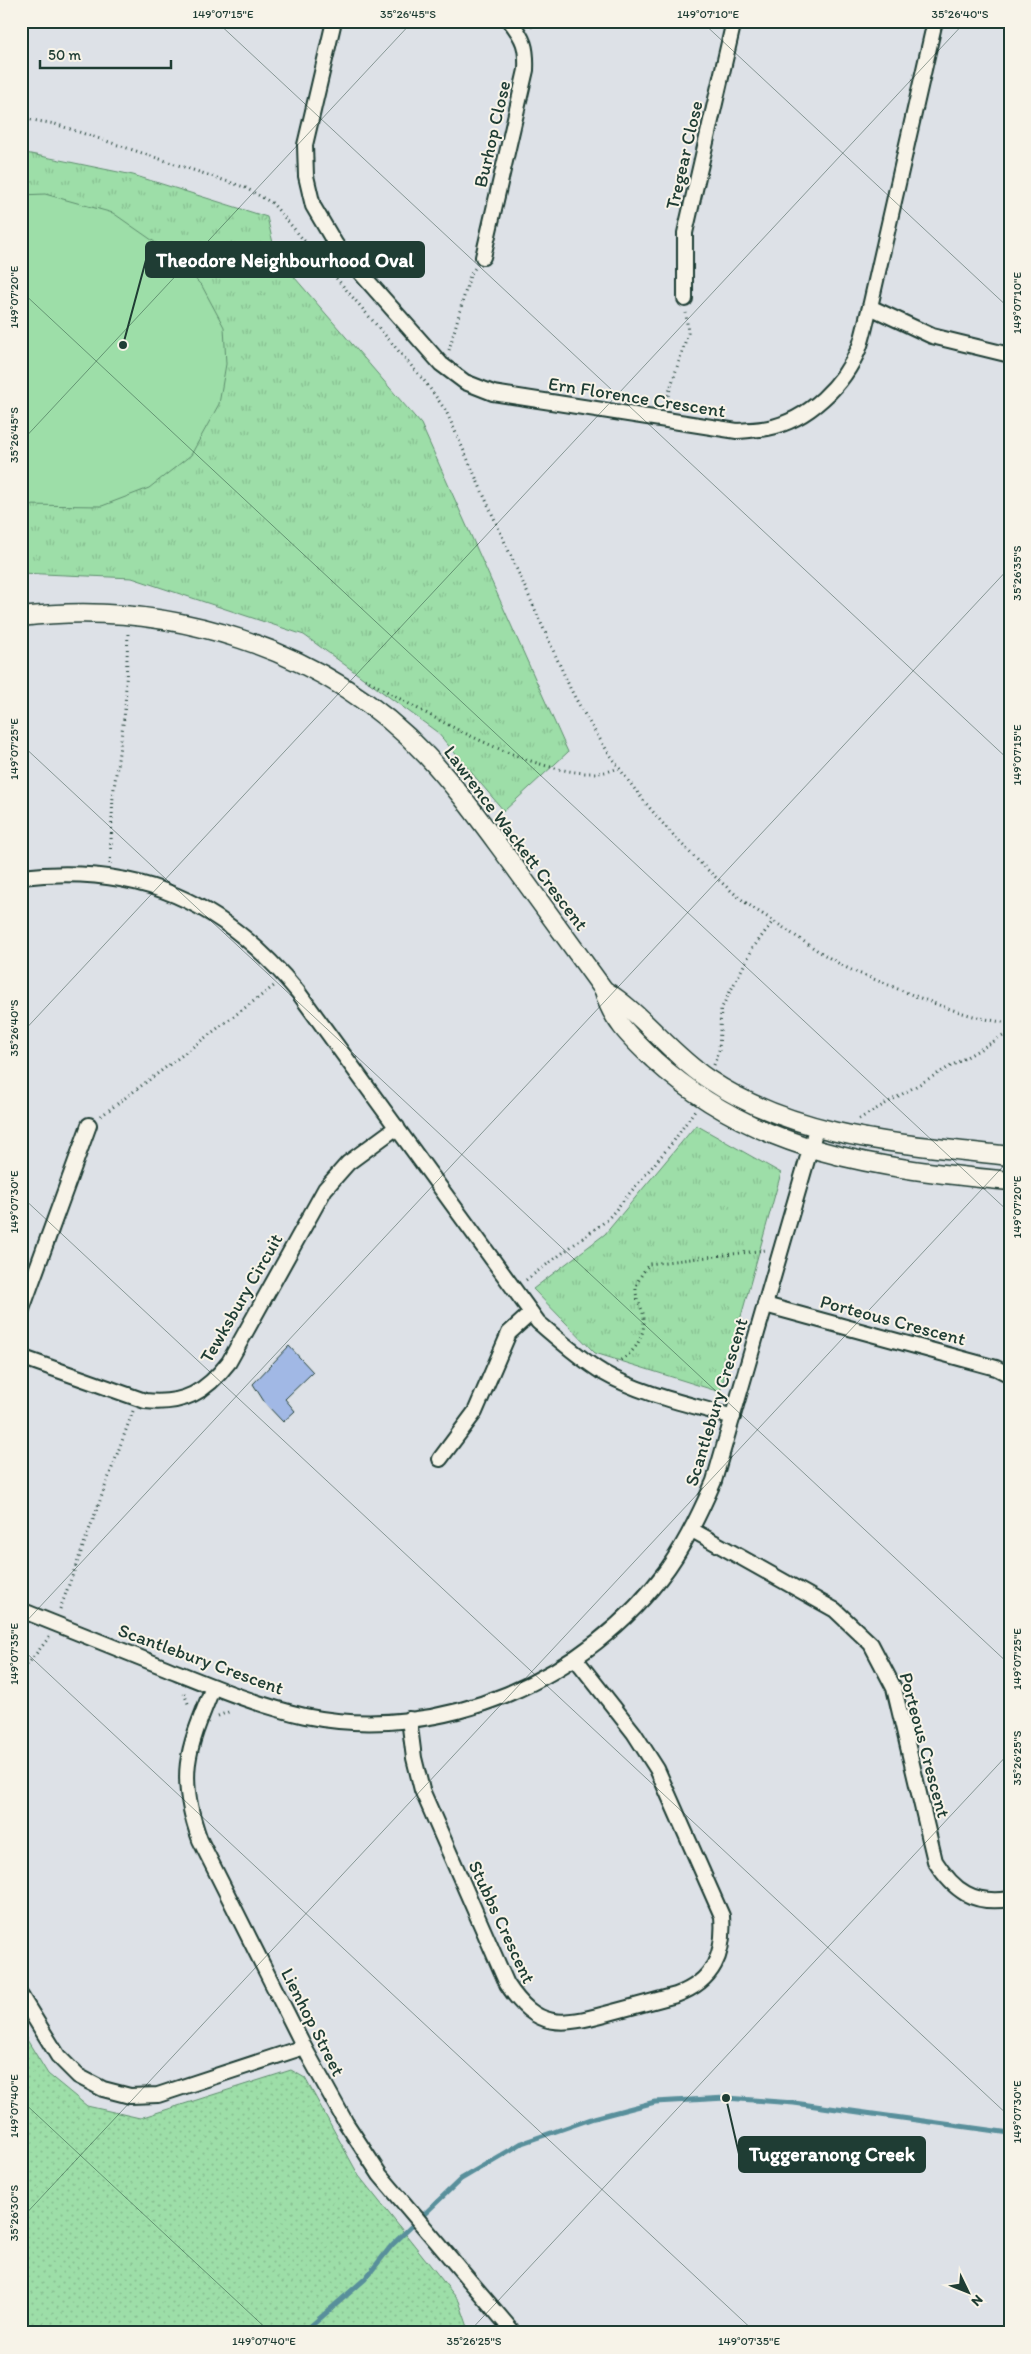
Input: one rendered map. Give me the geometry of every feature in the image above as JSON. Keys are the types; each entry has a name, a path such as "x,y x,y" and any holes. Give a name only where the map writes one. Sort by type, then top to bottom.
{"street":[{"name":"Ern Florence Crescent","path":"334,21 306,145 306,176 313,206 336,245 441,364 465,382 493,393 721,431 737,432 769,428 798,416 825,398 854,360 870,307 936,21"},
{"name":"Burhop Close","path":"483,258 526,70 527,54 523,38 510,21"},
{"name":"Tregear Close","path":"685,299 686,233 734,21"},
{"path":"870,307 932,336 1010,354"},
{"name":"Lawrence Wackett Crescent","path":"21,617 99,613 129,615 190,624 248,641 304,665 357,696 405,734 427,755 467,802 604,990 615,1018 638,1045 695,1101 747,1125 810,1149 926,1173 1010,1181"},
{"path":"21,877 50,873 107,876 166,891 196,904 224,920 273,961 298,992 531,1313 567,1347 600,1370 640,1390 734,1417"},
{"name":"Lawrence Wackett Crescent","path":"604,990 621,1000 673,1053 706,1078 765,1111 816,1129 1010,1156"},
{"path":"21,1312 89,1125"},
{"name":"Tewksbury Circuit","path":"21,1357 138,1398 158,1402 182,1399 204,1389 214,1381 229,1362 326,1189 348,1163 397,1127"},
{"name":"Scantlebury Crescent","path":"21,1610 53,1629 257,1704 307,1716 358,1721 409,1719 453,1712 496,1699 537,1681 576,1658 610,1632 641,1601 668,1567 692,1530 714,1481 734,1417 816,1129"},
{"name":"Porteous Crescent","path":"766,1305 996,1368 1010,1375"},
{"path":"440,1459 475,1412 509,1332 531,1313"},
{"name":"Porteous Crescent","path":"692,1530 835,1610 866,1638 888,1673 894,1688 935,1861 946,1879 954,1887 973,1898 994,1902 1010,1899"},
{"name":"Stubbs Crescent","path":"409,1719 414,1758 422,1790 507,1984 518,2001 544,2019 554,2022 574,2022 676,1995 686,1991 705,1978 718,1960 723,1938 722,1916 657,1769 634,1733 576,1658"},
{"name":"Lienhop Street","path":"213,1687 202,1713 187,1762 186,1778 189,1810 200,1840 304,2048 346,2124 380,2175 514,2333"},
{"path":"21,1996 58,2056 78,2076 103,2090 130,2096 158,2095 304,2048"}],"path":[{"path":"21,118 55,124 234,184 272,203 426,383 446,411 571,690 594,733 618,768 660,821 700,864 742,900 849,968 921,999 995,1021 1010,1022"},
{"path":"441,349 448,356 470,275 483,258"},
{"path":"664,411 688,333 685,299"},
{"path":"119,632 135,634"},
{"path":"107,876 107,868 111,862 113,795 125,710 128,633"},
{"path":"706,1078 714,1067 719,1050 721,1008 753,948 773,921"},
{"path":"89,1125 278,982"},
{"path":"850,1135 852,1125 861,1118 1010,1032"},
{"path":"514,1290 607,1220 673,1142 695,1101 703,1113"},
{"path":"600,1370 605,1362 609,1364 622,1360 635,1349 643,1333 644,1317 636,1296 636,1285 648,1264 771,1249 781,1252"},
{"path":"21,1673 53,1629 138,1398"},
{"path":"43,1632 53,1629"},
{"path":"53,1629 60,1638"},
{"path":"182,1691 186,1696 190,1710 217,1717 226,1712 237,1710"}],"green space":[{"path":"21,152 133,175 267,217 276,256 421,424 568,752 504,811 437,732 304,635 132,578 21,573"},
{"path":"45,194 113,213 169,252 202,286 224,327 226,364 219,404 191,455 149,488 102,506 21,505 21,195"},
{"path":"696,1125 781,1173 720,1392 595,1353 533,1289 605,1234"},
{"path":"21,2030 48,2074 87,2106 140,2118 291,2070 305,2078 359,2176 459,2301 470,2333 21,2333"}],"building":[{"path":"289,1346 313,1372 285,1399 295,1411 283,1422 265,1403 253,1384"}],"waterway":[{"path":"303,2333 365,2279 392,2245 461,2179 522,2143 594,2118 655,2102 726,2098 794,2103 1010,2133"}],"place":[{"name":"Theodore Neighbourhood Oval","path":"123,345"},
{"name":"Tuggeranong Creek","path":"726,2098"}]}
